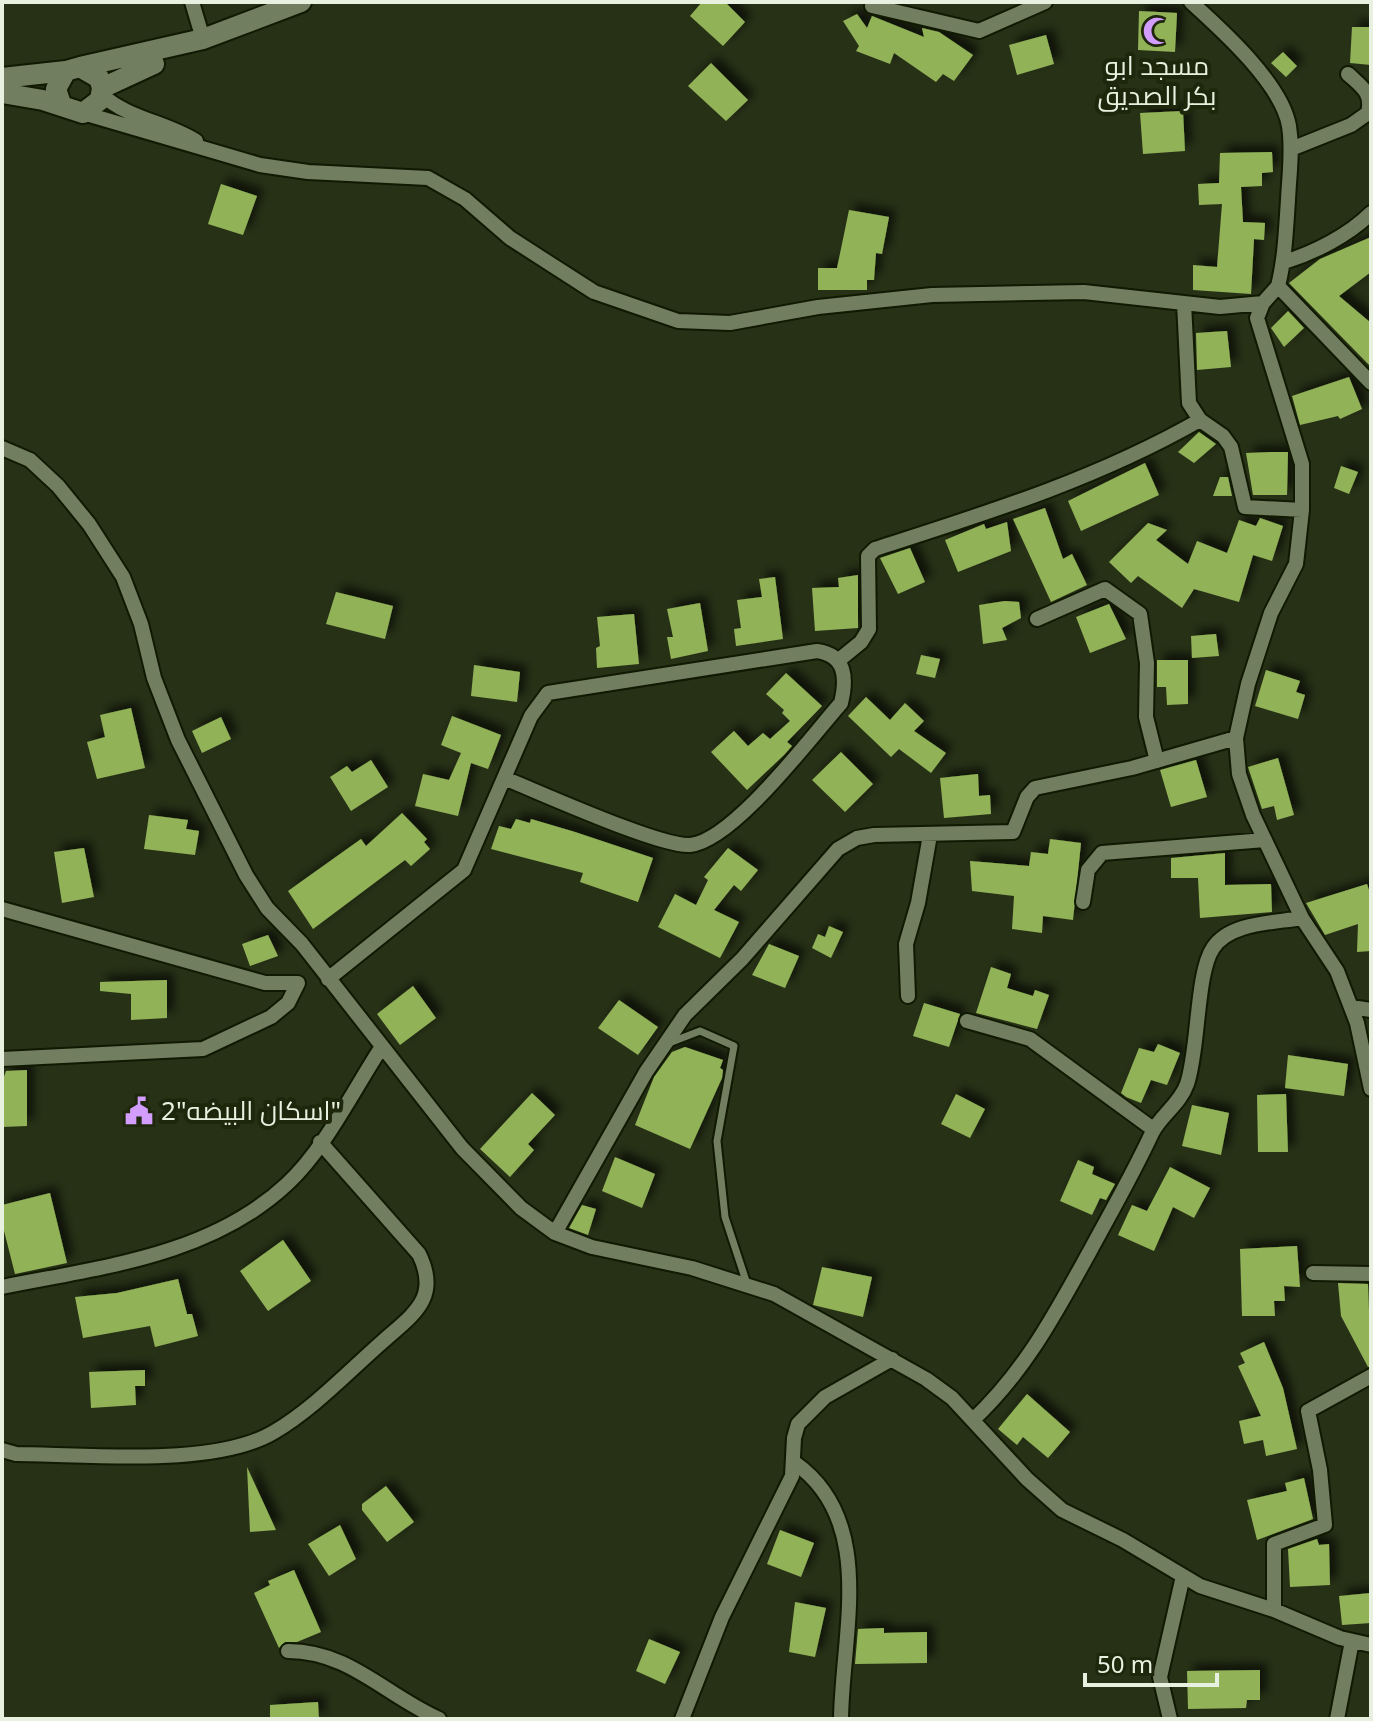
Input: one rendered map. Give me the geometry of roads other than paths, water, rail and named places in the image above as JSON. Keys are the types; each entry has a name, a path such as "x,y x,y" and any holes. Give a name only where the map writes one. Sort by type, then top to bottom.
{"street":[{"path":"192,2 203,39"},
{"path":"2,78 73,69 203,39 301,2"},
{"path":"872,6 979,31 1045,2"},
{"path":"1191,2 1259,72 1279,100 1289,123 1291,149 1284,262 1278,286 1263,303 1257,318 1302,464 1302,510 1296,564 1271,613 1248,684 1236,738 1239,774 1265,840 1302,918 1337,971 1351,1007 1371,1089"},
{"path":"83,113 96,106 102,92 130,72 175,56 203,39"},
{"path":"73,69 94,73 102,92 120,108 174,127 204,146"},
{"path":"73,69 56,89 66,110 170,141 204,146 260,165 308,172 428,178 455,192 510,238 594,292 678,321 730,323 818,307 932,295 1084,292 1220,307 1263,303"},
{"path":"1291,149 1351,125 1368,113 1371,101 1368,91 1348,74"},
{"path":"2,93 61,104"},
{"path":"1284,262 1301,257 1360,224 1371,213"},
{"path":"1278,286 1371,383"},
{"path":"1184,303 1189,403 1200,420 1223,436 1231,447 1245,507 1302,510"},
{"path":"839,660 861,642 869,629 868,556 875,549 1039,496 1143,452 1200,420"},
{"path":"2,448 30,460 58,486 89,524 123,577 141,624 154,678 204,797 267,908 489,1178 521,1208 555,1233 592,1247 692,1268 774,1294 935,1385 973,1420 1027,1479 1062,1510 1200,1586 1274,1610 1352,1641 1371,1645"},
{"path":"1037,619 1105,589 1140,614 1147,663 1146,717 1157,761"},
{"path":"328,979 464,870 504,778 531,716 542,697 555,690 817,651 829,652 839,660 844,674 841,703 738,818 698,843 667,842 504,778"},
{"path":"555,1233 664,1045 685,1015 742,959 838,849 857,838 874,835 1013,832 1027,797 1035,788 1157,761 1236,738"},
{"path":"908,996 906,944 918,903 930,835"},
{"path":"1083,902 1088,870 1102,853 1265,840"},
{"path":"2,909 265,983 298,983 288,1003 271,1017 203,1049 2,1059"},
{"path":"973,1420 1007,1388 1033,1350 1138,1168 1153,1129 1169,1115 1186,1087 1199,1024 1204,968 1212,948 1225,934 1249,926 1302,918"},
{"path":"1351,1007 1371,1010"},
{"path":"967,1021 1030,1039 1153,1129"},
{"path":"2,1287 154,1255 227,1228 288,1184 320,1142 381,1048"},
{"path":"2,1450 16,1454 191,1454 247,1445 299,1415 414,1314 429,1285 427,1270 419,1254 320,1142"},
{"path":"1313,1273 1371,1274"},
{"path":"682,1719 705,1656 786,1492 795,1463 794,1438 809,1409 892,1359"},
{"path":"1274,1610 1274,1544 1325,1525 1320,1470 1308,1411 1371,1376"},
{"path":"795,1463 814,1476 828,1495 847,1544 848,1587 841,1719"},
{"path":"1170,1719 1160,1677 1183,1576"},
{"path":"1337,1719 1352,1641"},
{"path":"288,1651 312,1651 342,1661 439,1719"}],"lane":[{"path":"664,1045 700,1031 734,1046 717,1141 725,1217 747,1284"}],"place":[{"name":"مسجد ابو بكر الصديق","path":"1157,31"},
{"name":"اسكان البيضه\"2\"","path":"139,1111"}]}
